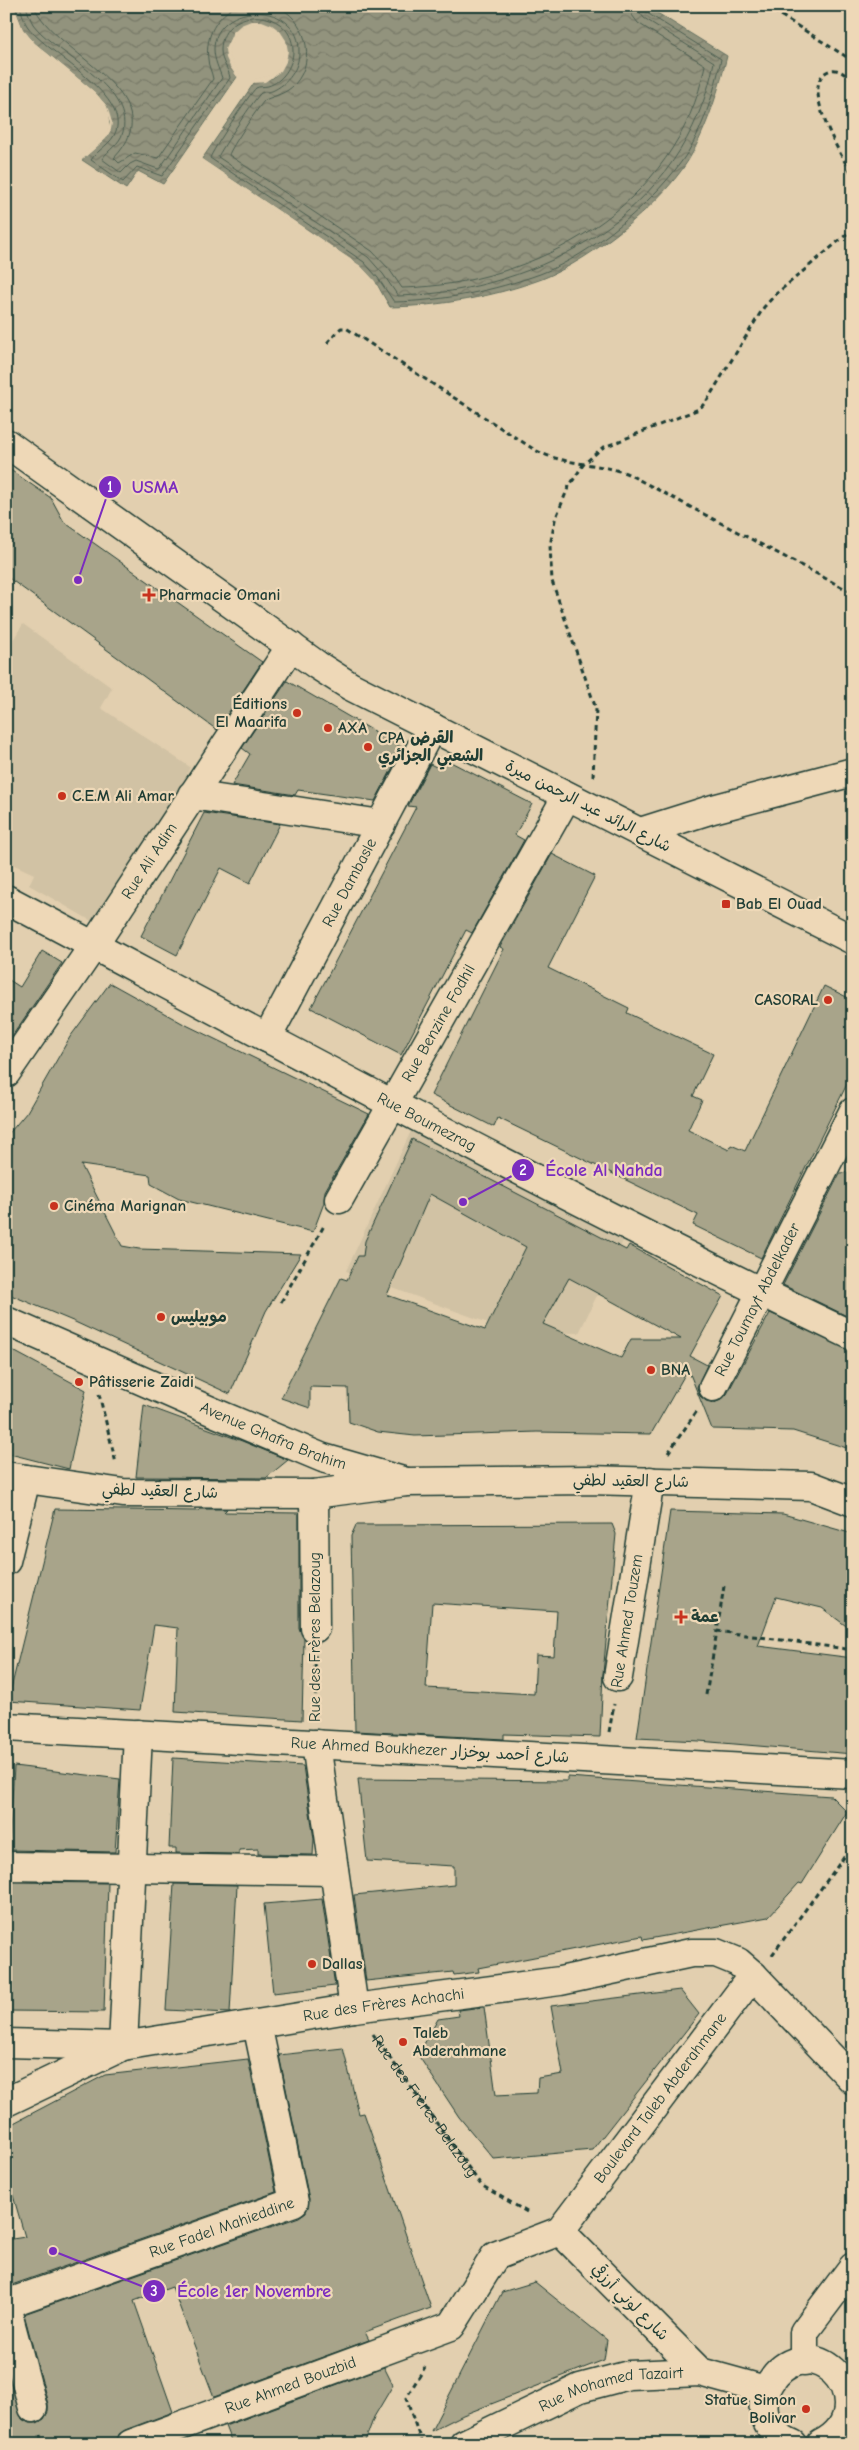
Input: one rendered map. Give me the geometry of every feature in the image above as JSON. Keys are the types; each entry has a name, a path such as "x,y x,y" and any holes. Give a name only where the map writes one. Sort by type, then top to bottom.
{"street":[{"name":"شارع الرائد عبد الرحمن ميرة","path":"6,443 350,686 853,940"},
{"name":"Rue Ali Adim","path":"6,1073 94,945 291,646"},
{"name":"Rue Dambasle","path":"267,1038 432,727"},
{"path":"640,832 714,809 853,772"},
{"path":"192,795 381,824"},
{"name":"Rue Benzine Fodhil","path":"340,1199 567,796"},
{"name":"Rue Boumezrag","path":"6,899 392,1104 762,1292 853,1336"},
{"name":"Rue Toumayt Abdelkader","path":"712,1387 762,1292 844,1152 853,1112"},
{"name":"Avenue Ghafra Brahim","path":"6,1320 218,1414 323,1458 406,1482"},
{"path":"6,1561 16,1477"},
{"name":"شارع العقيد لطفي","path":"16,1477 123,1493 314,1494 406,1482 650,1481 811,1486 853,1502"},
{"name":"Rue Ahmed Touzem","path":"618,1677 650,1481"},
{"name":"Rue des Frères Belazoug","path":"314,1494 315,1628"},
{"name":"Rue Ahmed Boukhezer شارع أحمد بوخزار","path":"6,1727 853,1774"},
{"path":"6,2102 123,2046 138,1734"},
{"name":"Rue des Frères Belazoug","path":"316,1744 354,2008"},
{"path":"6,1866 334,1871"},
{"name":"Rue des Frères Achachi","path":"6,2043 123,2046 354,2008 560,1981 691,1953 716,1953 738,1962 753,1975 853,2080"},
{"name":"Boulevard Taleb Abderahmane","path":"560,2231 753,1975"},
{"name":"Rue Fadel Mahieddine","path":"6,2305 294,2202 258,2024"},
{"name":"Rue Ahmed Bouzbid","path":"131,2444 451,2326 495,2256 560,2231"},
{"name":"شارع لوني أرزقي","path":"560,2231 700,2372"},
{"path":"804,2361 804,2332 853,2267"},
{"path":"6,2305 33,2408"},
{"path":"793,2444 782,2440 771,2429 764,2415 765,2390 776,2373 784,2367 804,2361 816,2362 828,2367 845,2387 851,2399 845,2422 839,2431 821,2444"},
{"name":"Rue Mohamed Tazairt","path":"464,2444 580,2388 629,2374 700,2372 765,2390"}],"path":[{"path":"766,6 853,61"},
{"path":"853,80 839,70 832,70 820,78 816,90 823,116 853,176"},
{"path":"591,808 596,709 556,596 550,567 550,546 554,520 568,488 583,465 602,448 698,409 706,402 764,308 776,294 853,229"},
{"path":"327,343 341,328 346,328 536,450 560,461 615,469 628,474 853,593"},
{"path":"281,1302 340,1199"},
{"path":"90,1357 123,1493"},
{"name":"Rue Toumayt Abdelkader","path":"650,1481 712,1387"},
{"path":"706,1695 724,1586"},
{"name":"Rue des Frères Belazoug","path":"315,1628 316,1744"},
{"path":"716,1631 853,1650"},
{"name":"Rue Ahmed Touzem","path":"604,1760 618,1677"},
{"path":"753,1975 777,1950 853,1845"},
{"name":"Rue des Frères Belazoug","path":"354,2008 481,2185 560,2231"},
{"path":"422,2444 406,2398 426,2366"}],"shaded area":[{"path":"23,624 112,688 101,708 190,767 181,789 102,927 29,885 34,874 6,861 6,651"},
{"path":"411,1131 623,1241 579,1333 513,1332 346,1271"}],"water":[{"path":"14,6 646,6 727,56 709,117 693,152 682,170 648,208 605,243 562,270 542,279 505,291 486,296 428,305 390,307 375,281 361,266 202,159 254,83 273,78 286,62 286,41 274,28 262,23 250,23 239,28 231,37 227,48 229,62 237,77 163,184 138,171 126,189 82,160 106,139 111,130 107,106 95,92 35,43 23,29"}],"pier":[{"path":"12,6 14,6 23,29 35,43 95,92 107,106 112,122 111,130 106,139 82,160 80,158 104,137 109,130 110,123 105,108 93,94 34,45 21,30"},
{"path":"251,21 262,21 272,25 280,31 286,40 288,51 286,62 281,71 265,82 254,83 256,80 272,76 279,69 285,51 279,33 271,27 261,23 251,24 242,27 235,33 228,49 229,58 239,74 237,77 226,58 225,49 233,32 241,25"},
{"path":"202,159 361,266 375,281 389,310 373,283 359,268 200,161"}],"building":[{"path":"6,467 51,498 64,522 262,662 217,730 6,576"},
{"path":"287,681 403,748 375,801 298,790 295,795 232,785 250,754 242,748"},
{"path":"441,757 532,804 515,835 524,840 472,933 466,930 401,1055 311,1008 416,807 408,806 430,764 436,767"},
{"path":"204,813 280,824 250,883 221,868 177,955 141,936"},
{"path":"552,854 595,876 548,968 629,1008 627,1013 713,1054 693,1096 702,1100 688,1130 729,1150 731,1145 745,1151 824,986 853,1000 853,1072 761,1258 693,1225 698,1215 498,1118 494,1127 431,1095 504,949 500,947"},
{"path":"42,951 62,963 6,1045 6,978 20,987"},
{"path":"110,983 182,1023 369,1114 325,1191 324,1203 313,1232 179,1199 151,1184 150,1175 81,1165 122,1246 139,1249 301,1254 266,1311 230,1394 75,1322 6,1293 6,1137 27,1112 70,1037"},
{"path":"412,1139 626,1250 629,1245 723,1296 690,1356 707,1365 697,1387 700,1396 706,1401 714,1403 721,1400 727,1394 770,1313 853,1351 853,1450 793,1431 712,1429 688,1369 651,1434 537,1432 415,1436 378,1432 349,1422 348,1388 310,1387 310,1408 281,1398 341,1278 347,1280 358,1256 363,1256 365,1241","holes":["430,1194 526,1247 485,1330 387,1295","569,1278 584,1286 681,1339 631,1339 621,1358 543,1324"]},
{"path":"853,1172 853,1319 783,1285 840,1173"},
{"path":"6,1347 86,1390 69,1469 6,1453"},
{"path":"144,1405 288,1460 266,1478 136,1477"},
{"path":"55,1509 199,1511 200,1509 227,1509 224,1512 299,1513 299,1628 304,1639 302,1720 175,1712 178,1628 154,1625 140,1710 8,1701"},
{"path":"670,1511 783,1514 853,1534 853,1631 822,1608 776,1597 758,1646 853,1658 853,1754 699,1741 637,1738"},
{"path":"612,1524 616,1534 603,1674 600,1737 504,1734 504,1739 355,1731 351,1536 356,1525","holes":["432,1603 557,1611 554,1656 536,1655 534,1694 426,1688"]},
{"path":"173,1758 303,1766 314,1839 313,1855 258,1854 258,1849 239,1850 239,1854 176,1853 176,1848 169,1848"},
{"path":"14,1766 120,1779 115,1852 9,1850"},
{"path":"568,1777 831,1796 847,1812 802,1884 799,1883 768,1917 643,1940 642,1936 478,1968 479,1972 454,1975 453,1972 366,1981 354,1895 454,1885 454,1866 367,1861 358,1779 568,1781"},
{"path":"7,1882 108,1883 104,2012 6,2011"},
{"path":"174,1884 237,1885 230,2013 166,2010"},
{"path":"322,1899 335,1986 273,1993 264,1904"},
{"path":"680,1990 699,2014 592,2150 494,2159 459,2117 418,2055 438,2019 459,2016 458,2010 484,2007 496,2095 537,2093 538,2078 563,2074 551,2006"},
{"path":"343,2048 359,2114 364,2113 431,2308 365,2332 369,2340 214,2397 172,2287 134,2301 173,2412 125,2430 119,2434 116,2444 6,2444 6,2368 22,2419 29,2423 37,2423 44,2419 48,2412 48,2404 24,2314 299,2217 306,2212 309,2199 279,2055"},
{"path":"248,2059 276,2192 6,2287 6,2240 25,2237 6,2171 6,2127 105,2075"},
{"path":"535,2282 607,2340 604,2360 463,2415 431,2431 502,2292"},
{"path":"384,2367 393,2385 374,2417 364,2444 232,2444 225,2426"}],"place":[{"name":"USMA","path":"78,580"},
{"name":"Pharmacie Omani","path":"149,595"},
{"name":"Éditions El Maarifa","path":"297,713"},
{"name":"AXA","path":"328,728"},
{"name":"CPA القرض الشعبي الجزائري","path":"368,747"},
{"name":"C.E.M Ali Amar","path":"62,796"},
{"name":"Bab El Ouad","path":"726,904"},
{"name":"CASORAL","path":"828,1000"},
{"name":"École Al Nahda","path":"463,1202"},
{"name":"Cinéma Marignan","path":"54,1206"},
{"name":"موبيليس","path":"161,1317"},
{"name":"BNA","path":"651,1370"},
{"name":"Pâtisserie Zaidi","path":"79,1382"},
{"name":"عمة","path":"681,1617"},
{"name":"Dallas","path":"312,1964"},
{"name":"Taleb Abderahmane","path":"403,2042"},
{"name":"École 1er Novembre","path":"53,2251"},
{"name":"Statue Simon Bolivar","path":"806,2409"}]}
